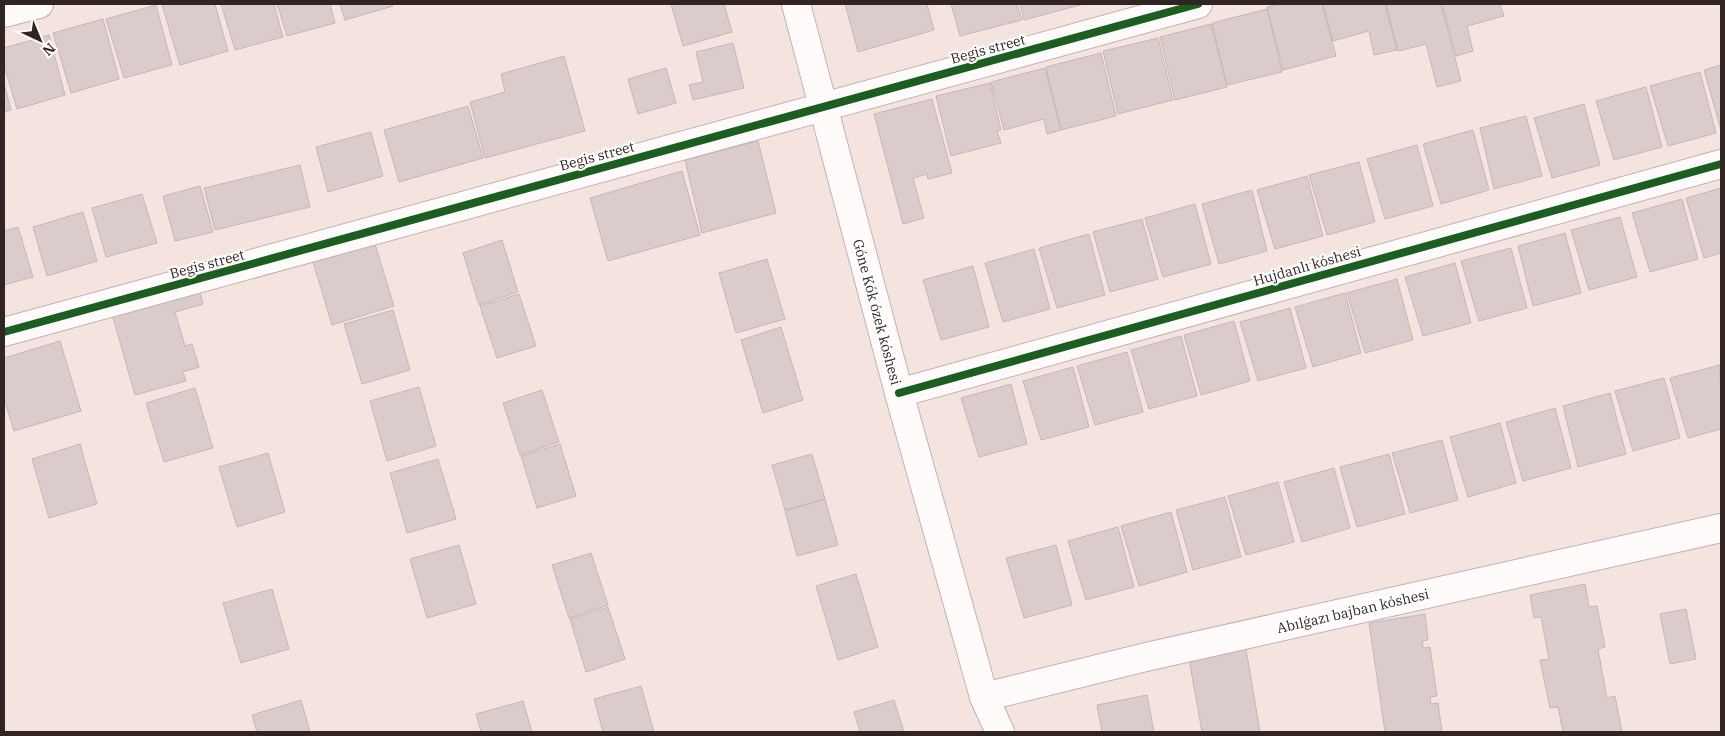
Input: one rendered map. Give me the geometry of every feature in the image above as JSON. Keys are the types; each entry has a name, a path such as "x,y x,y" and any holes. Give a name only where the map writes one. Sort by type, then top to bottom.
{"street":[{"path":"4,13 39,4"},
{"name":"Góne Kók ózek kóshesi","path":"796,4 898,392 984,697 1000,732"},
{"name":"Begis street","path":"4,332 1198,4"},
{"name":"Hujdanlı kóshesi","path":"898,392 1721,164"},
{"name":"Abılǵazı bajban kóshesi","path":"984,697 1146,657 1721,528"}],"building":[{"path":"215,4 228,51 180,65 162,5"},
{"path":"221,4 274,4 283,37 235,50"},
{"path":"277,4 330,4 335,23 287,36"},
{"path":"340,4 392,4 393,6 345,20"},
{"path":"671,4 724,4 732,32 683,46"},
{"path":"845,4 927,4 934,30 858,52"},
{"path":"951,4 1017,4 1022,20 960,36"},
{"path":"1020,4 1084,4 1024,20"},
{"path":"1280,4 1322,4 1336,56 1283,70 1267,7"},
{"path":"1323,4 1385,4 1397,50 1374,55 1369,31 1333,41"},
{"path":"1386,4 1441,4 1461,81 1437,87 1426,44 1398,51"},
{"path":"1442,4 1500,4 1504,16 1467,26 1473,51 1456,56"},
{"path":"156,5 172,65 124,78 106,19"},
{"path":"1267,9 1282,72 1227,85 1212,23"},
{"path":"103,19 119,79 71,93 53,33"},
{"path":"1211,24 1227,87 1175,100 1160,37"},
{"path":"49,35 65,95 17,109 4,65 4,48"},
{"path":"1158,38 1173,100 1118,114 1103,51"},
{"path":"733,43 744,88 693,100 689,85 703,82 696,52"},
{"path":"1101,53 1116,116 1061,130 1046,67"},
{"path":"564,56 585,131 485,158 470,102 505,92 501,74"},
{"path":"1721,65 1721,130 1704,70"},
{"path":"666,68 676,103 638,114 628,79"},
{"path":"1045,68 1061,130 1047,134 1044,119 1004,130 991,82"},
{"path":"1700,72 1716,133 1668,146 1650,86"},
{"path":"4,83 11,110 4,112"},
{"path":"990,83 1001,130 997,131 1001,143 951,156 936,96"},
{"path":"1646,87 1662,147 1614,160 1596,101"},
{"path":"932,99 952,173 928,179 927,174 913,178 924,218 903,224 874,114"},
{"path":"1584,104 1600,165 1552,178 1534,118"},
{"path":"468,106 483,158 399,182 384,130"},
{"path":"1526,116 1542,176 1494,189 1480,128"},
{"path":"1473,130 1489,190 1441,204 1423,144"},
{"path":"371,132 383,176 328,192 316,147"},
{"path":"758,141 776,213 702,233 685,160"},
{"path":"1417,145 1433,206 1385,219 1367,159"},
{"path":"1359,162 1375,222 1327,235 1309,175"},
{"path":"300,165 310,207 215,230 204,188"},
{"path":"682,171 700,235 608,261 590,198"},
{"path":"1307,176 1323,236 1275,249 1257,190"},
{"path":"200,186 213,232 175,241 163,196"},
{"path":"1721,188 1721,253 1704,258 1686,198"},
{"path":"1252,190 1267,251 1219,264 1202,204"},
{"path":"142,194 157,243 106,257 92,208"},
{"path":"1682,199 1698,259 1650,272 1632,213"},
{"path":"1195,204 1211,264 1163,277 1145,218"},
{"path":"83,212 97,261 47,276 33,227"},
{"path":"1620,217 1637,277 1589,290 1571,230"},
{"path":"1142,219 1158,279 1110,292 1093,232"},
{"path":"18,227 33,277 4,285 4,231"},
{"path":"1565,233 1581,293 1533,306 1518,246"},
{"path":"1089,234 1105,295 1057,308 1039,248"},
{"path":"502,240 518,292 479,305 463,253"},
{"path":"375,244 394,306 332,325 313,262"},
{"path":"1511,248 1527,308 1479,321 1461,261"},
{"path":"1034,249 1050,309 1003,322 985,263"},
{"path":"767,259 785,319 736,333 719,273"},
{"path":"1455,263 1471,323 1423,336 1405,277"},
{"path":"973,266 989,327 941,340 923,280"},
{"path":"1397,279 1413,340 1365,353 1347,293"},
{"path":"199,289 203,304 175,312 185,346 192,344 199,367 183,372 186,381 135,395 112,314"},
{"path":"1345,293 1361,353 1313,367 1295,307"},
{"path":"519,294 536,346 497,358 480,306"},
{"path":"1290,308 1306,368 1258,381 1240,322"},
{"path":"393,310 410,370 362,384 344,324"},
{"path":"1234,321 1250,381 1201,395 1184,335"},
{"path":"781,327 803,400 763,413 741,340"},
{"path":"1181,336 1197,396 1149,409 1131,350"},
{"path":"60,341 81,411 14,431 4,398 4,358"},
{"path":"1127,352 1143,412 1095,425 1077,366"},
{"path":"1720,365 1721,429 1688,438 1670,378"},
{"path":"1073,367 1089,427 1041,440 1023,381"},
{"path":"1664,378 1680,438 1633,451 1615,391"},
{"path":"1011,384 1027,444 979,457 961,398"},
{"path":"419,387 436,446 387,461 370,401"},
{"path":"195,388 213,448 164,462 146,403"},
{"path":"542,390 559,442 520,455 503,403"},
{"path":"1610,393 1626,454 1578,467 1563,406"},
{"path":"1555,408 1571,468 1523,481 1506,422"},
{"path":"1500,423 1516,483 1468,497 1450,437"},
{"path":"1442,440 1458,500 1410,513 1392,453"},
{"path":"80,444 97,504 49,518 32,459"},
{"path":"560,444 576,496 537,508 521,456"},
{"path":"268,453 285,512 237,527 219,467"},
{"path":"812,454 825,499 785,510 772,465"},
{"path":"1389,454 1405,514 1357,527 1340,467"},
{"path":"438,459 456,519 407,533 390,473"},
{"path":"1334,468 1350,528 1302,542 1284,482"},
{"path":"1278,482 1294,542 1246,555 1228,496"},
{"path":"1225,497 1241,557 1193,570 1176,510"},
{"path":"825,499 838,545 797,556 785,511"},
{"path":"1171,512 1187,572 1139,586 1121,526"},
{"path":"1118,527 1134,587 1086,600 1068,541"},
{"path":"459,545 476,604 427,618 410,559"},
{"path":"1056,545 1072,605 1024,618 1006,558"},
{"path":"591,553 608,605 569,618 552,565"},
{"path":"856,574 878,647 838,660 816,586"},
{"path":"1585,584 1589,607 1597,606 1605,647 1598,649 1607,698 1615,696 1622,732 1563,732 1558,707 1550,708 1540,660 1549,659 1541,617 1534,618 1530,595"},
{"path":"272,589 289,649 241,663 223,603"},
{"path":"608,607 625,659 586,672 570,619"},
{"path":"1686,609 1696,659 1670,664 1660,614"},
{"path":"1425,614 1428,640 1422,641 1423,648 1430,647 1437,696 1430,697 1431,704 1438,703 1442,732 1385,732 1369,623"},
{"path":"1246,649 1260,732 1202,732 1189,659"},
{"path":"641,686 654,732 603,732 594,699"},
{"path":"1147,695 1154,732 1102,732 1097,705"},
{"path":"301,700 310,732 257,732 252,715"},
{"path":"894,700 904,732 860,732 854,712"},
{"path":"523,701 532,732 481,732 476,714"}],"cycle path":[{"path":"4,332 1198,4"},
{"path":"899,393 1721,164"}]}
